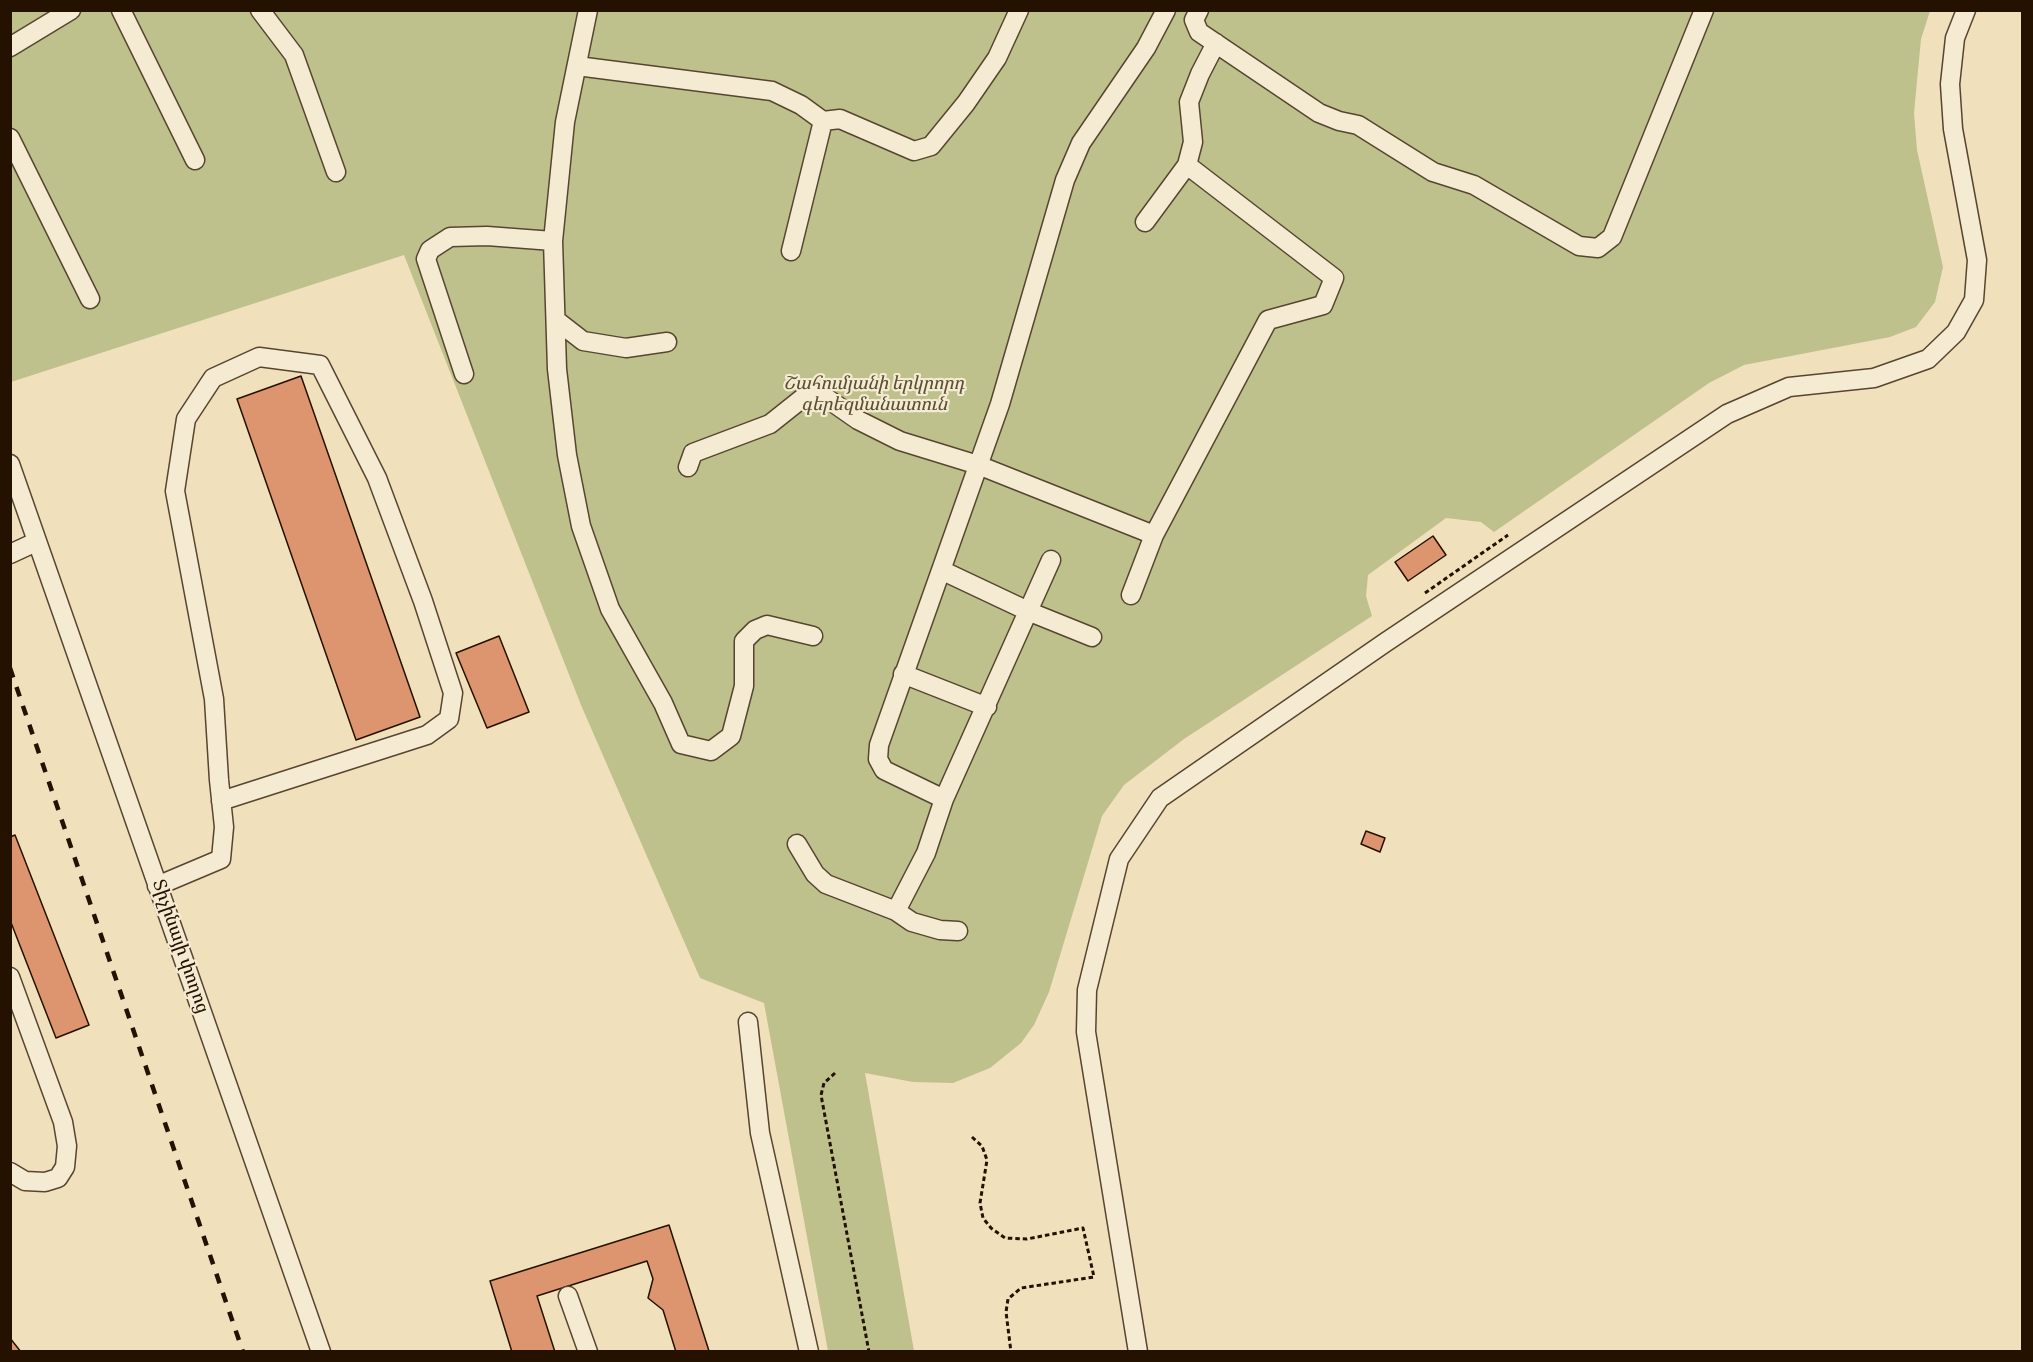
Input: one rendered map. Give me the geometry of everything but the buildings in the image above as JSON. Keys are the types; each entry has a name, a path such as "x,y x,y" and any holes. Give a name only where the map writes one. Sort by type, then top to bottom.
{"street":[{"path":"10,47 70,10"},
{"path":"122,10 195,160"},
{"path":"260,10 294,55 336,172"},
{"path":"588,10 565,122 553,241 557,369 566,444 581,526 610,609 663,703 681,744 711,751 731,736 744,686 744,641 755,630 767,625 813,636"},
{"path":"577,66 772,91 801,105 823,121 840,119 914,151 931,146 966,103 997,58 1019,10"},
{"path":"944,799 884,770 878,759 879,746 1000,404 1065,180 1081,143 1146,48 1166,10"},
{"path":"1199,10 1194,20 1199,32 1319,113 1358,125 1433,172 1474,185 1579,246 1599,248 1612,237 1704,10"},
{"path":"1138,1352 1086,1032 1087,990 1119,859 1160,798 1386,642 1727,414 1789,387 1874,378 1928,359 1956,332 1974,300 1977,260 1953,129 1950,84 1955,38 1966,10"},
{"path":"1145,222 1187,165 1193,142 1189,102 1216,43"},
{"path":"791,251 823,121"},
{"path":"10,138 90,298"},
{"path":"1131,595 1154,535 1268,320 1323,305 1334,278 1187,165"},
{"path":"464,374 426,260 430,250 450,237 487,236 553,241"},
{"path":"556,320 584,341 626,348 667,342"},
{"path":"157,886 221,859 224,827 221,801 214,699 175,491 186,419 213,378 259,357 320,365 377,478 423,601 453,693 449,719 427,735 221,801"},
{"path":"688,467 693,453 770,424 809,393 825,397 858,420 900,441 978,465 1154,535"},
{"name":"Տիչինայի փողոց","path":"10,464 321,1352"},
{"path":"10,554 36,542"},
{"path":"896,911 926,853 944,799 1030,612 1051,560"},
{"path":"941,570 1030,612 1092,636"},
{"path":"903,674 987,707"},
{"path":"797,844 815,874 826,884 896,911 912,922 940,930 958,931"},
{"path":"10,977 63,1122 67,1146 65,1167 58,1178 45,1182 25,1181 10,1172"},
{"path":"748,1022 760,1133 809,1352"},
{"path":"568,1296 588,1352"}],"path":[{"path":"1424,594 1508,535"},
{"path":"835,1073 824,1083 821,1095 869,1352"},
{"path":"972,1137 982,1146 987,1160 980,1203 982,1218 1005,1238 1027,1239 1083,1228 1094,1277 1021,1288 1008,1299 1006,1312 1011,1352"}],"green space":[{"name":"Շահումյանի երկրորդ գերեզմանատուն","path":"10,11 1930,11 1921,39 1914,113 1917,150 1943,267 1935,302 1916,327 1890,337 1744,365 1709,383 1494,532 1481,522 1446,518 1368,575 1366,596 1372,616 1184,739 1124,785 1102,816 1049,992 1034,1025 1021,1043 990,1068 953,1083 913,1082 865,1073 914,1351 828,1351 764,1003 700,978 581,705 404,255 11,382"}],"railway":[{"path":"10,668 243,1352"}]}
